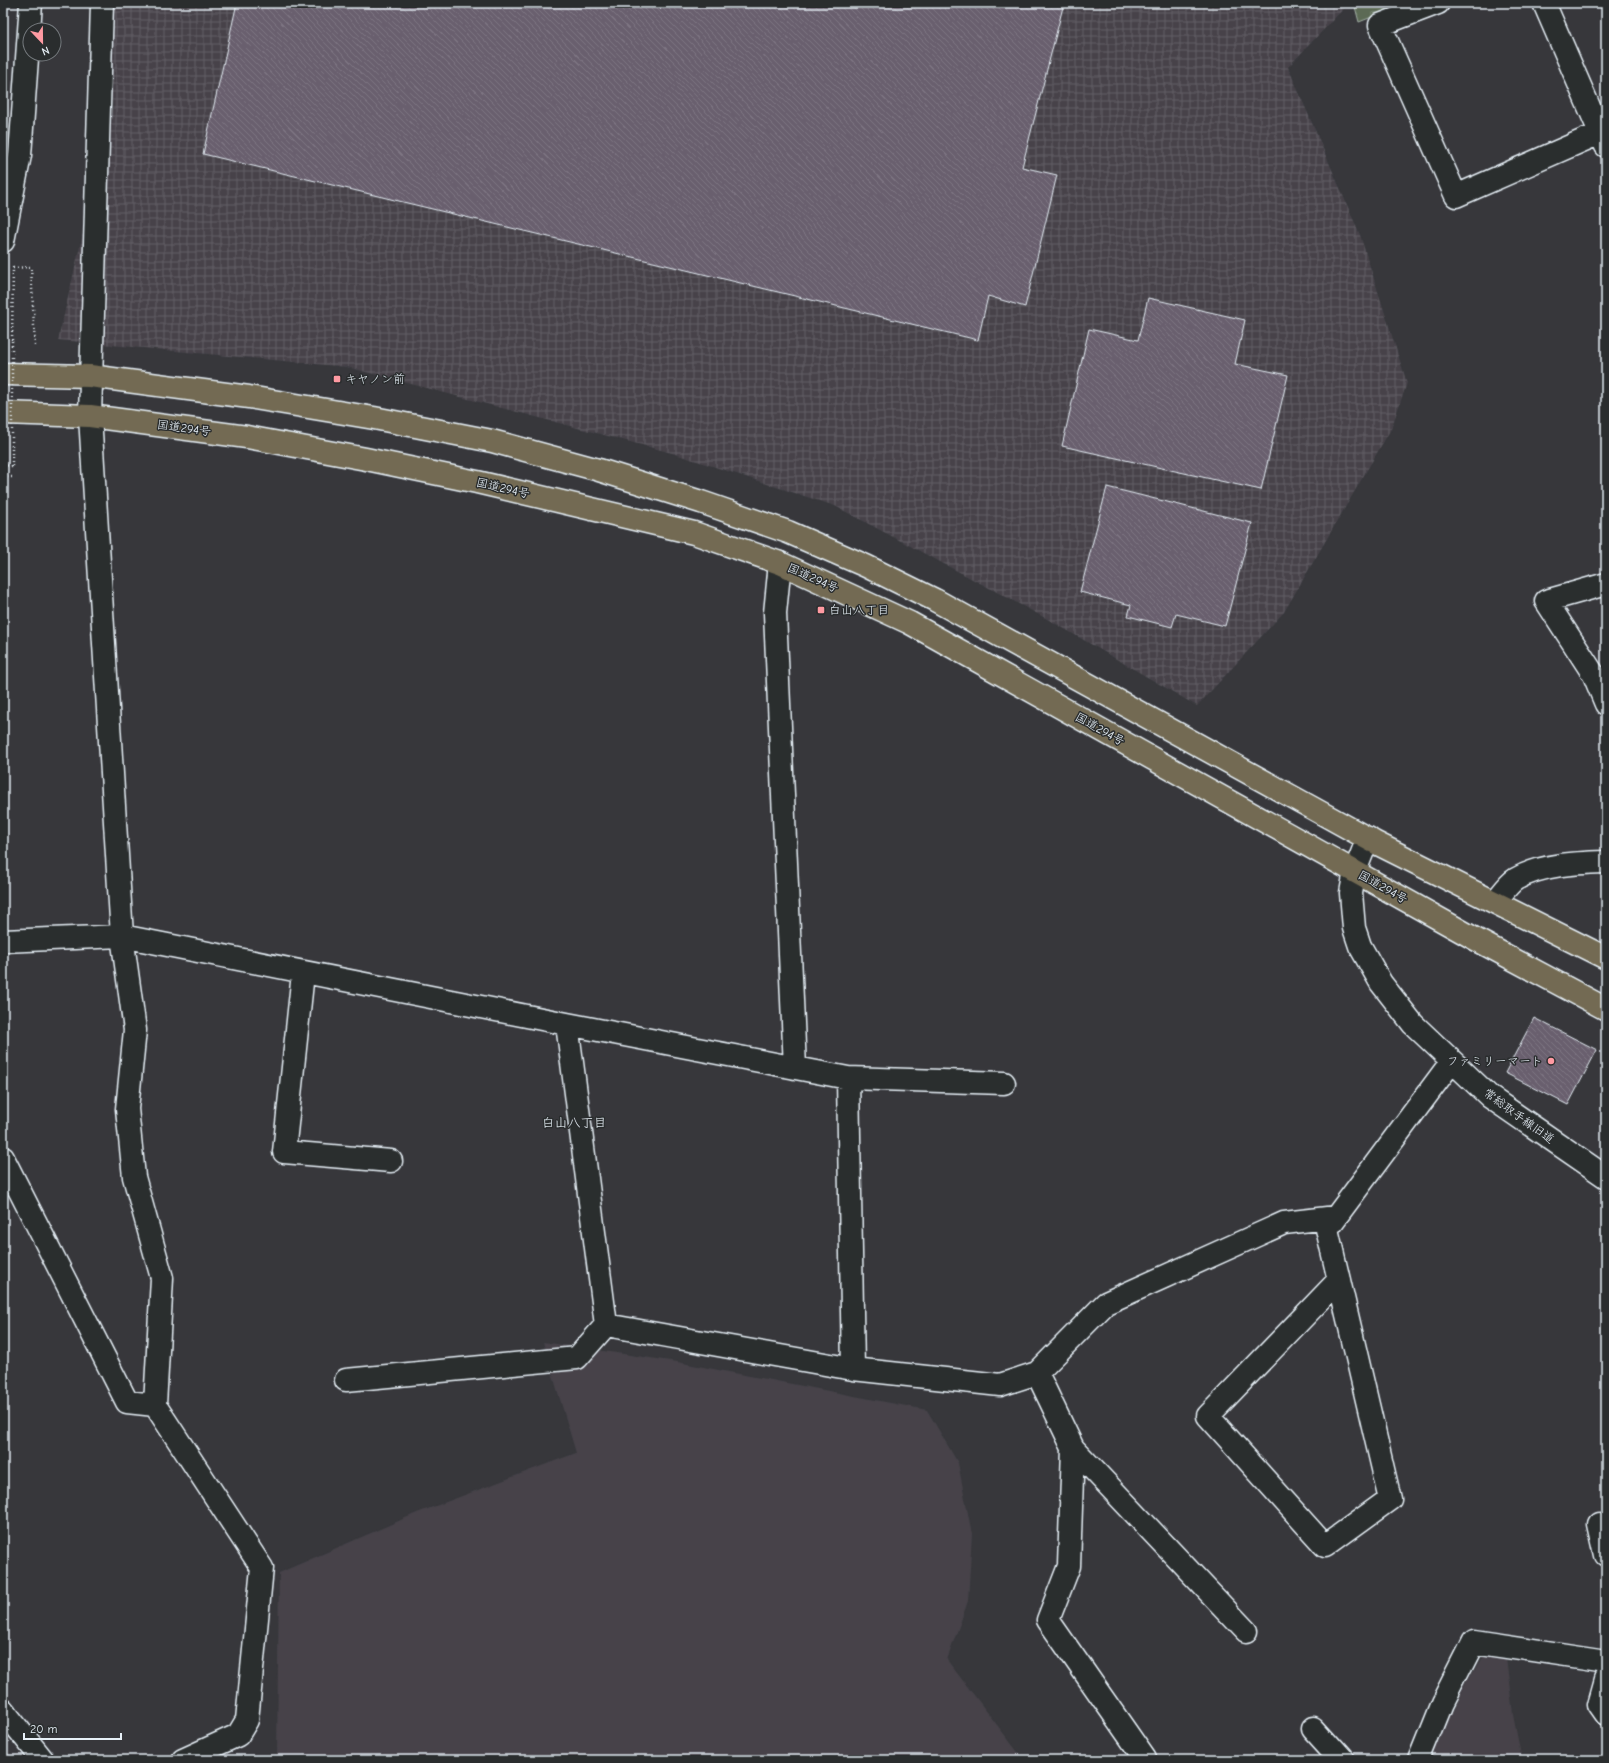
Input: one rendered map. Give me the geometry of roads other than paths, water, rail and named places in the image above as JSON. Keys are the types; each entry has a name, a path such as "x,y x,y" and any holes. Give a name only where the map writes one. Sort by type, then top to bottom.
{"highway":[{"path":"3,374 90,376 249,397 374,418 492,442 599,470 701,502 788,532 866,566 935,600 1368,838 1606,958"},
{"name":"国道294号","path":"3,413 90,416 247,437 477,482 694,533 780,563 910,623 1477,940 1606,1009"}],"street":[{"path":"3,241 20,155 31,3"},
{"path":"102,3 90,416 122,936 135,1030 127,1109 134,1177 162,1278 155,1405 262,1568 247,1720 238,1735 183,1760"},
{"path":"1438,3 1380,25 1456,196 1603,140 1544,3"},
{"path":"780,563 775,613 795,1068"},
{"path":"1606,584 1546,601 1594,675 1606,704"},
{"name":"常総取手線旧道","path":"1368,838 1355,871 1350,893 1354,928 1360,946 1382,983 1412,1024 1490,1097 1606,1177"},
{"path":"1495,902 1515,880 1546,868 1572,863 1606,862"},
{"path":"3,941 122,936 848,1078 1004,1084"},
{"path":"303,972 284,1152 391,1161"},
{"path":"346,1380 577,1358 606,1325 567,1024"},
{"path":"1339,1280 1208,1416 1325,1546 1390,1499 1339,1280 1327,1229 1452,1060"},
{"path":"848,1078 853,1369"},
{"path":"3,1158 127,1402 155,1405"},
{"path":"606,1325 853,1369 1000,1385 1037,1373 1106,1303 1284,1223 1336,1217"},
{"path":"1037,1373 1073,1448 1246,1631"},
{"path":"1073,1448 1068,1566 1048,1620 1145,1759"},
{"path":"1599,1524 1606,1555"},
{"path":"1419,1760 1442,1703 1473,1642 1606,1662"},
{"path":"1606,1678 1598,1704 1606,1714"},
{"path":"3,1710 43,1760"},
{"path":"1312,1729 1341,1760"}],"place":[{"name":"キヤノン前","path":"337,379"},
{"name":"白山八丁目","path":"821,610"},
{"name":"ファミリーマート","path":"1551,1061"}],"district":[{"name":"白山八丁目","path":"574,1122"}]}
